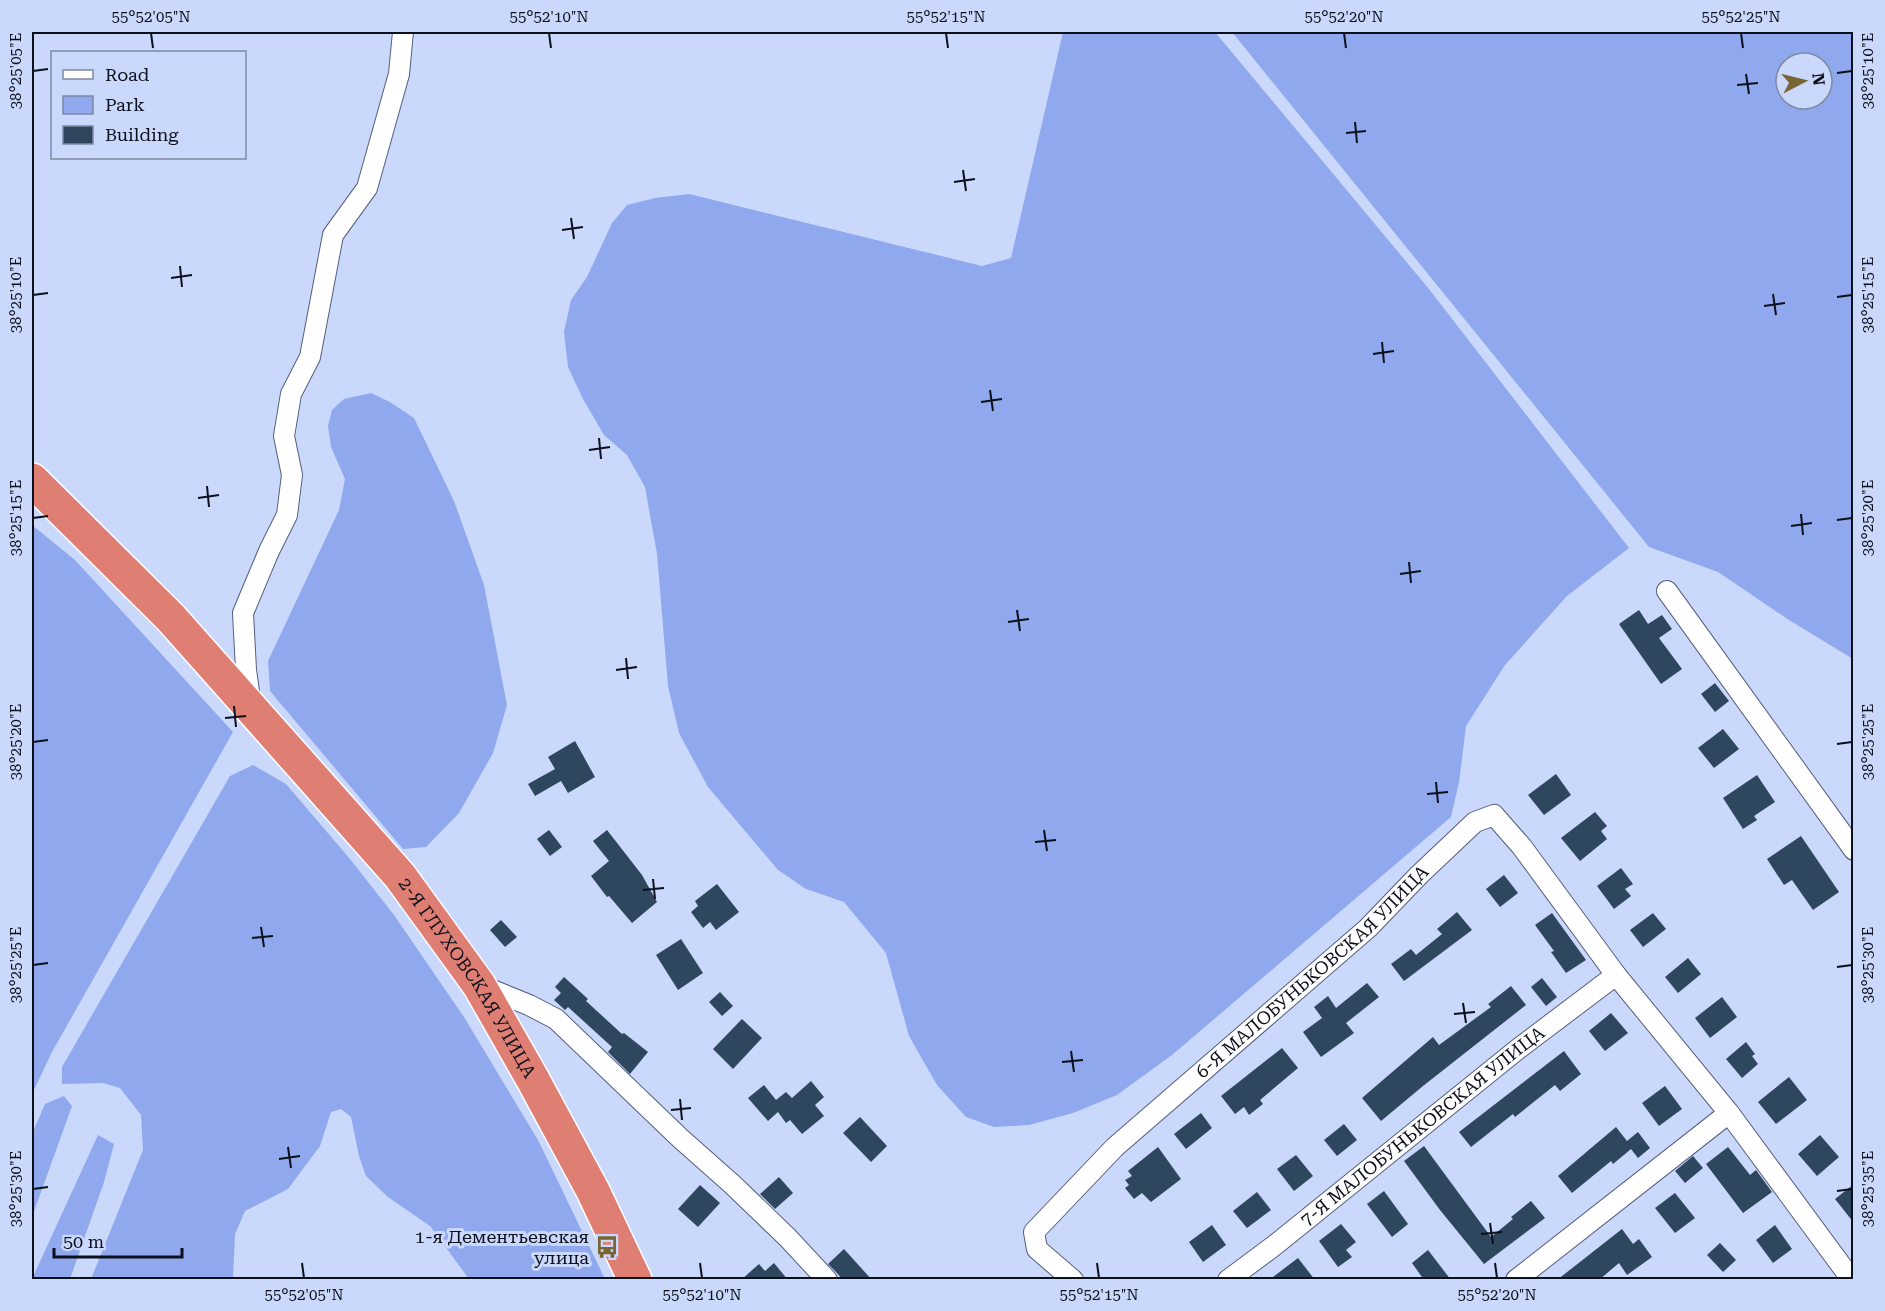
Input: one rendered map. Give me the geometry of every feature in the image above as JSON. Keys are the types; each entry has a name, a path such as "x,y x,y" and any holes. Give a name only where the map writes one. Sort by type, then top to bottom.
{"highway":[{"name":"2-Я ГЛУХОВСКАЯ УЛИЦА","path":"32,480 171,618 400,876 479,985 593,1191 635,1280"}],"street":[{"path":"251,709 243,614 269,551 287,515 292,475 284,436 291,394 310,357 333,236 367,188 399,74 403,32"},
{"path":"1667,591 1847,828 1854,850"},
{"name":"6-Я МАЛОБУНЬКОВСКАЯ УЛИЦА","path":"1073,1280 1037,1249 1034,1232 1115,1147 1368,928 1475,822 1494,815 1522,847 1616,975"},
{"path":"1616,975 1729,1113 1852,1280"},
{"name":"7-Я МАЛОБУНЬКОВСКАЯ УЛИЦА","path":"1228,1280 1275,1245 1492,1069 1616,975"},
{"path":"479,985 556,1019 680,1138 733,1185 788,1238 827,1280"},
{"path":"1516,1280 1729,1113"}],"green space":[{"path":"1063,32 1215,32 1429,289 1629,548 1567,596 1505,665 1466,726 1459,782 1451,817 1172,1055 1117,1095 1073,1113 1029,1125 994,1127 966,1117 937,1085 909,1036 886,953 844,902 806,889 778,870 708,787 679,733 668,686 657,554 645,487 627,455 604,435 583,399 568,367 564,332 571,300 587,277 612,223 627,205 655,198 689,194 982,266 1011,258"},
{"path":"1232,32 1853,32 1853,659 1789,620 1718,572 1649,547"},
{"path":"371,393 414,418 454,501 484,585 507,705 493,753 459,813 426,847 403,849 270,691 268,661 339,510 345,479 331,447 328,426 332,410 344,399"},
{"path":"32,525 75,560 233,732 52,1052 32,1094"},
{"path":"253,765 286,784 350,859 394,915 464,1017 538,1140 605,1279 469,1279 430,1226 388,1197 366,1176 359,1156 351,1117 341,1109 331,1112 320,1146 288,1189 245,1211 235,1234 233,1279 91,1279 143,1150 141,1115 120,1088 103,1083 62,1084 62,1067 230,776"},
{"path":"64,1096 72,1106 32,1217 32,1134 45,1104"},
{"path":"98,1135 114,1144 104,1182 70,1279 32,1279"}],"building":[{"path":"1639,610 1648,624 1662,615 1672,629 1659,638 1682,669 1661,684 1619,624"},
{"path":"1715,683 1729,701 1715,712 1701,694"},
{"path":"1723,729 1739,749 1714,768 1698,748"},
{"path":"575,741 595,777 568,793 561,781 535,796 528,784 555,769 548,757"},
{"path":"1556,774 1571,795 1544,815 1528,795"},
{"path":"1757,775 1775,802 1754,816 1757,820 1743,829 1723,798"},
{"path":"1595,812 1607,826 1601,831 1607,839 1580,861 1561,838"},
{"path":"549,830 562,847 550,856 537,839"},
{"path":"607,830 642,875 657,902 632,923 591,876 609,861 593,841"},
{"path":"1801,836 1839,892 1813,910 1792,880 1784,885 1767,859"},
{"path":"1621,868 1633,884 1625,889 1631,896 1614,909 1597,886"},
{"path":"1504,875 1518,893 1500,907 1486,889"},
{"path":"717,884 739,912 716,930 710,922 703,928 691,912 698,906 695,901"},
{"path":"1457,912 1472,930 1404,981 1391,964 1411,949 1416,955 1442,934 1437,929"},
{"path":"1552,913 1586,960 1566,973 1551,952 1554,951 1535,925"},
{"path":"1653,913 1666,929 1643,947 1630,930"},
{"path":"501,920 517,937 505,947 490,930"},
{"path":"681,939 703,973 678,990 656,955"},
{"path":"1688,958 1701,974 1678,993 1665,977"},
{"path":"564,977 622,1034 624,1033 648,1052 630,1074 608,1052 612,1047 568,1007 565,1010 554,1000 561,993 555,987"},
{"path":"1542,978 1557,997 1546,1006 1531,987"},
{"path":"1367,983 1379,997 1346,1023 1354,1033 1321,1057 1303,1032 1322,1018 1314,1007 1328,996 1336,1008"},
{"path":"1511,986 1526,1005 1381,1121 1362,1098 1433,1037 1439,1045 1491,1007 1488,1004"},
{"path":"720,992 733,1006 722,1016 709,1002"},
{"path":"1722,997 1737,1017 1710,1038 1695,1018"},
{"path":"1611,1013 1628,1033 1605,1051 1589,1031"},
{"path":"742,1019 762,1038 733,1069 713,1049"},
{"path":"1746,1042 1755,1054 1752,1056 1758,1064 1742,1078 1726,1059"},
{"path":"1282,1048 1298,1068 1260,1100 1263,1104 1249,1115 1244,1107 1235,1114 1221,1096"},
{"path":"1564,1051 1581,1074 1560,1091 1555,1085 1515,1117 1513,1114 1471,1147 1459,1132"},
{"path":"1789,1077 1807,1100 1776,1124 1758,1102"},
{"path":"811,1081 824,1097 815,1105 824,1116 802,1134 790,1120 786,1123 778,1112 768,1121 748,1098 764,1085 776,1100 786,1092 792,1098"},
{"path":"1665,1086 1682,1109 1659,1126 1642,1103"},
{"path":"1201,1113 1212,1128 1186,1149 1174,1134"},
{"path":"860,1117 887,1146 871,1162 843,1133"},
{"path":"1344,1124 1357,1140 1337,1156 1324,1140"},
{"path":"1616,1127 1627,1141 1638,1132 1650,1148 1638,1158 1631,1149 1613,1164 1611,1161 1572,1193 1558,1176"},
{"path":"1820,1135 1839,1157 1817,1176 1798,1154"},
{"path":"1424,1146 1491,1237 1531,1201 1545,1218 1484,1264 1404,1161"},
{"path":"1158,1147 1181,1179 1151,1202 1142,1193 1134,1199 1125,1188 1129,1185 1125,1180 1132,1176 1128,1171"},
{"path":"1728,1147 1750,1175 1756,1170 1772,1192 1743,1213 1706,1164"},
{"path":"1296,1155 1313,1176 1294,1191 1277,1169"},
{"path":"1693,1156 1703,1168 1685,1183 1675,1171"},
{"path":"779,1177 793,1193 775,1209 760,1194"},
{"path":"1854,1184 1854,1223 1835,1199"},
{"path":"700,1185 720,1203 698,1227 678,1209"},
{"path":"1384,1191 1408,1224 1392,1237 1367,1204"},
{"path":"1257,1192 1271,1210 1247,1228 1233,1211"},
{"path":"1675,1193 1695,1218 1675,1233 1655,1208"},
{"path":"1341,1224 1356,1242 1346,1250 1352,1257 1338,1267 1319,1241"},
{"path":"1212,1225 1226,1245 1203,1262 1189,1242"},
{"path":"1775,1225 1792,1249 1773,1263 1756,1240"},
{"path":"1622,1229 1633,1244 1639,1239 1652,1257 1627,1275 1619,1263 1599,1280 1557,1280"},
{"path":"1720,1243 1736,1260 1723,1272 1707,1255"},
{"path":"844,1249 872,1280 843,1280 828,1264"},
{"path":"1428,1250 1451,1280 1424,1280 1412,1263"},
{"path":"1298,1258 1315,1280 1269,1280"},
{"path":"774,1263 788,1280 741,1280 759,1264 765,1271"}],"place":[{"name":"1-я Дементьевская улица","path":"607,1247"}]}
